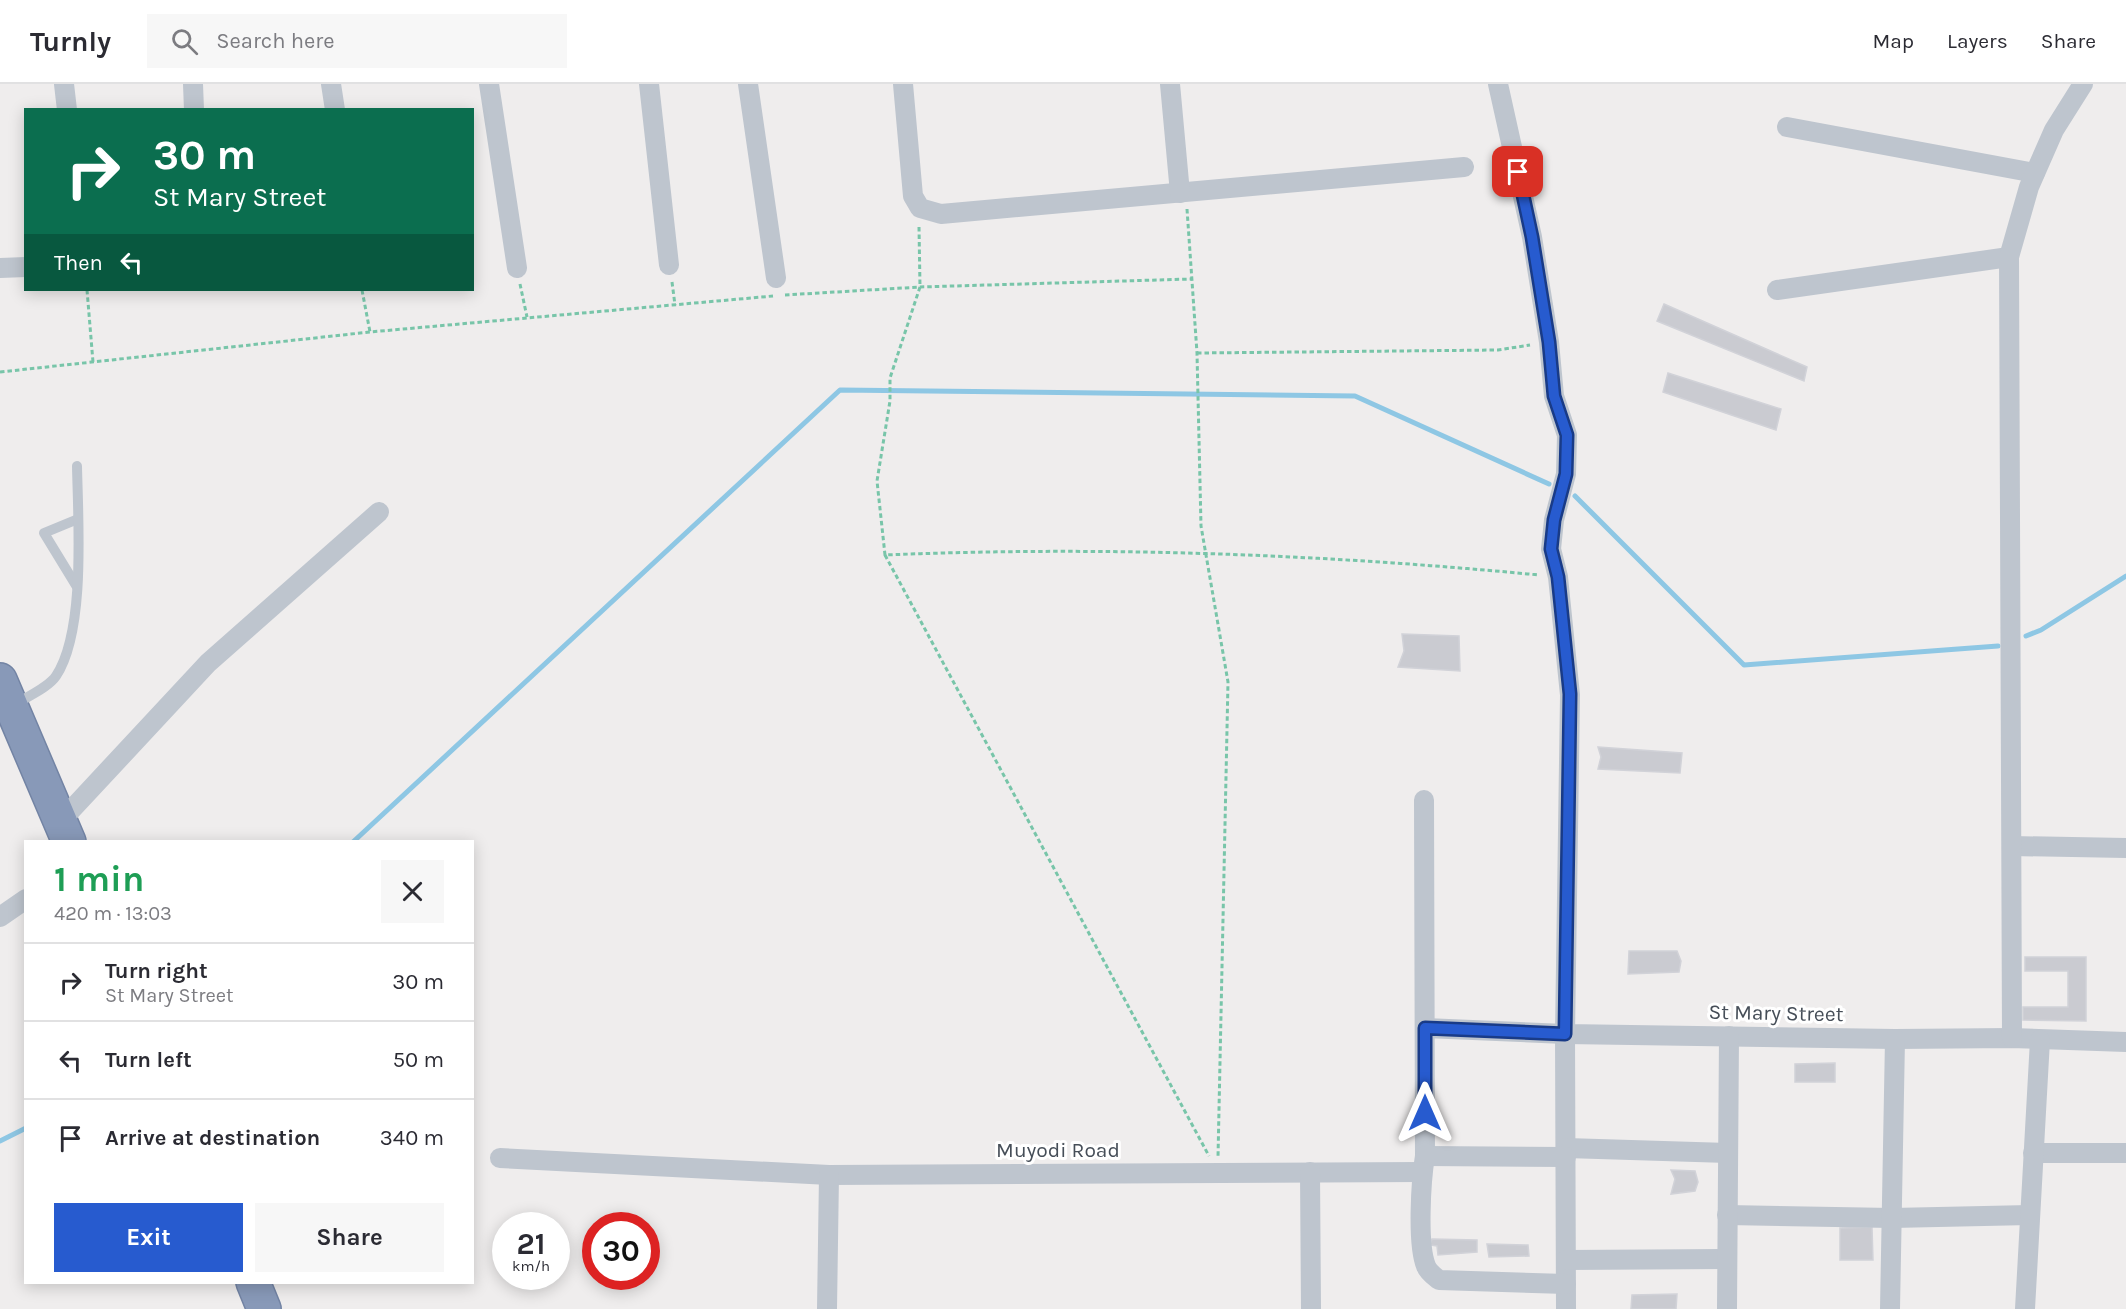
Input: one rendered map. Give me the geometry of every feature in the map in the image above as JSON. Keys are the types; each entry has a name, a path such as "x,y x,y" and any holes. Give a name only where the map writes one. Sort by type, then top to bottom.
{"highway":[{"path":"6,694 64,832"},
{"path":"254,1284 264,1309"}],"street":[{"path":"64,84 67,108"},
{"path":"193,84 194,108"},
{"path":"331,84 335,108"},
{"path":"489,84 517,268"},
{"path":"649,84 669,265"},
{"path":"748,84 776,278"},
{"path":"903,84 913,196 920,208 941,214 1464,167"},
{"path":"1170,84 1183,193"},
{"path":"1498,84 1532,237 1549,342 1554,396 1567,435 1566,474 1554,520 1551,549 1558,577 1570,694 1565,1034 1566,1309"},
{"path":"2012,1038 2009,257 2035,173 2054,130 2083,84"},
{"path":"1787,127 2035,173"},
{"path":"1777,290 2009,257"},
{"path":"0,268 24,267"},
{"path":"64,832 208,663 379,513"},
{"path":"1424,800 1425,1028 1422,1252 1426,1269 1438,1280 1566,1284"},
{"path":"2012,846 2126,848"},
{"path":"0,917 24,900"},
{"name":"St Mary Street","path":"1425,1028 1565,1034 1895,1039 2012,1038 2126,1042"},
{"path":"1727,1309 1729,1036"},
{"path":"1890,1309 1895,1039"},
{"path":"2025,1309 2040,1040"},
{"name":"Muyodi Road","path":"500,1158 829,1175 1310,1172 1566,1153 1728,1153"},
{"path":"2033,1153 2126,1153"},
{"path":"1310,1172 1311,1309"},
{"path":"826,1309 829,1175"},
{"path":"1727,1215 1892,1218 2030,1215"},
{"path":"1566,1260 1726,1259"}],"lane":[{"path":"6,694 55,678 68,650 79,572 77,466"},
{"path":"77,587 44,533 78,519"}],"path":[{"path":"1183,193 1197,353 1202,526 1228,682 1218,1173"},
{"path":"920,208 920,287 890,378 890,401 878,481 885,555 1218,1173"},
{"path":"669,265 675,305"},
{"path":"517,268 527,317"},
{"path":"0,372 370,332 827,291 1191,279"},
{"path":"87,291 93,363"},
{"path":"362,291 370,332"},
{"path":"1197,353 1498,350 1549,342"},
{"path":"885,555 984,551 1206,552 1328,557 1558,577"}],"building":[{"path":"1664,304 1807,367 1804,381 1657,321"},
{"path":"1668,373 1781,409 1776,430 1663,392"},
{"path":"1402,634 1459,636 1460,671 1398,667 1404,651"},
{"path":"1598,747 1682,753 1680,773 1598,769 1601,757"},
{"path":"1629,951 1677,951 1681,961 1679,972 1628,974"},
{"path":"2025,957 2086,957 2086,1021 2023,1020 2023,1007 2068,1007 2068,971 2025,971"},
{"path":"1835,1063 1835,1082 1795,1082 1795,1064"},
{"path":"1671,1170 1695,1171 1698,1182 1695,1191 1671,1194 1675,1179"},
{"path":"1872,1227 1873,1260 1840,1260 1840,1228"},
{"path":"1432,1239 1477,1240 1477,1252 1438,1255 1437,1246 1430,1245"},
{"path":"1487,1244 1528,1245 1529,1256 1489,1257"},
{"path":"1677,1294 1676,1309 1631,1309 1632,1295"}],"waterway":[{"path":"355,840 840,390 1355,396 1549,484"},
{"path":"1575,496 1744,665 1998,646"},
{"path":"2026,636 2041,630 2126,576"},
{"path":"0,1141 24,1129"}],"route":[{"path":"1425,1113 1425,1028 1565,1034 1570,694 1558,577 1551,549 1554,520 1566,474 1567,435 1554,396 1549,342 1532,237 1518,172"}]}
